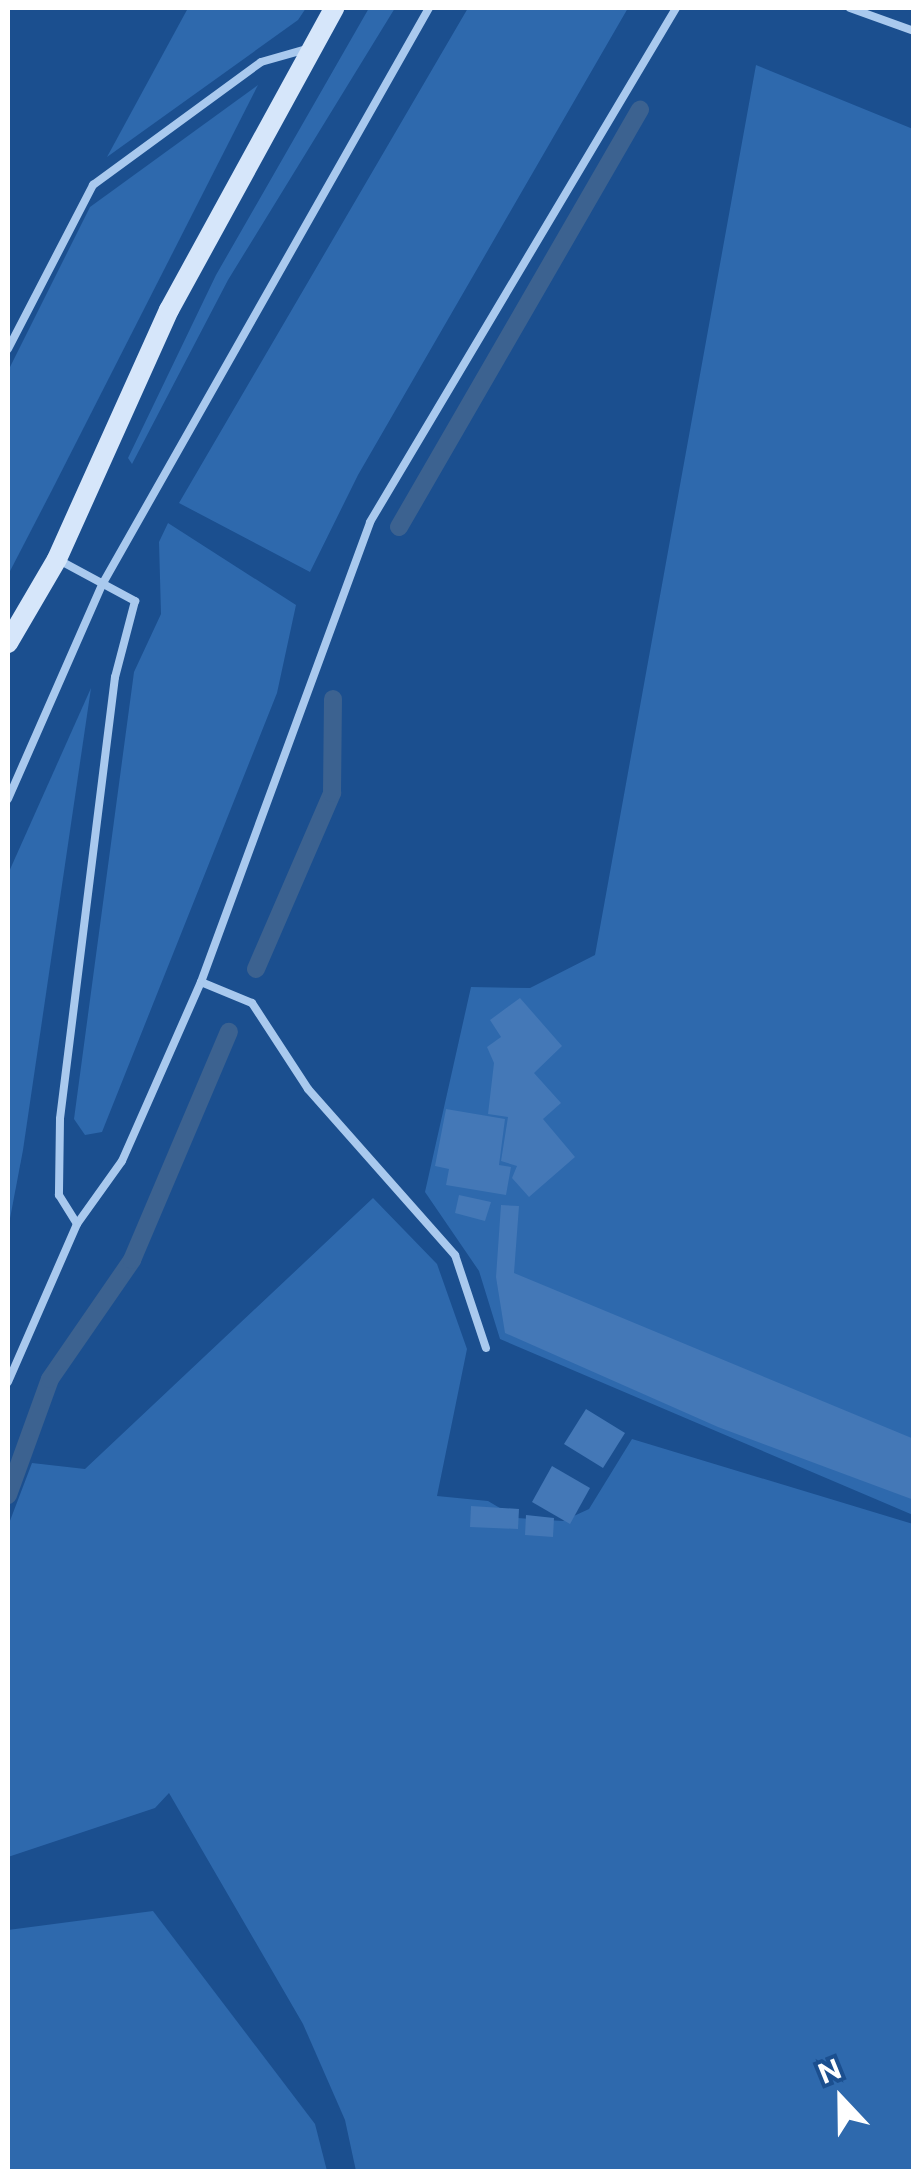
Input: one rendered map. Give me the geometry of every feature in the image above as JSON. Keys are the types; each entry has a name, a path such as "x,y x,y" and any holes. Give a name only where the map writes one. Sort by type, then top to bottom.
{"street":[{"path":"8,643 58,559 169,310 334,8"}],"lane":[{"path":"8,798 103,584 428,8"},
{"path":"8,1382 77,1224 122,1161 200,982 370,522 676,8"},
{"path":"850,8 914,31"},
{"path":"8,349 93,185 260,62 310,49"},
{"path":"58,559 135,600 115,678 60,1119 60,1195 77,1224"},
{"path":"200,982 252,1002 308,1089 455,1255 486,1348"}],"shaded area":[{"path":"188,8 306,8 298,20 107,157"},
{"path":"369,8 395,8 228,280 132,464 128,458 216,275"},
{"path":"468,8 628,8 358,475 310,572 179,503"},
{"path":"756,65 913,129 913,1515 500,1339 479,1271 425,1192 471,987 530,988 595,955"},
{"path":"258,85 8,575 8,371 90,207"},
{"path":"168,523 296,605 277,693 102,1132 85,1135 74,1119 134,672 161,614 159,542"},
{"path":"91,688 23,1150 8,1229 8,874"},
{"path":"373,1198 437,1264 467,1349 437,1496 488,1501 517,1518 563,1521 589,1509 632,1439 913,1524 913,2171 356,2171 345,2120 303,2024 169,1793 155,1808 8,1857 8,1526 32,1463 85,1469"},
{"path":"153,1911 315,2124 327,2171 8,2171 8,1930"}],"building":[{"path":"520,998 562,1046 534,1073 561,1103 543,1119 575,1157 529,1197 512,1178 517,1166 501,1161 508,1117 488,1114 494,1063 487,1047 501,1037 490,1020"},
{"path":"446,1109 505,1119 499,1165 511,1167 506,1195 446,1185 449,1169 435,1166"},
{"path":"459,1195 491,1202 485,1221 455,1213"},
{"path":"501,1205 519,1206 514,1273 914,1439 914,1500 718,1427 505,1333 496,1277"},
{"path":"586,1409 625,1433 603,1468 564,1444"},
{"path":"552,1466 590,1488 570,1524 532,1502"},
{"path":"471,1506 519,1509 518,1529 470,1527"},
{"path":"526,1515 554,1518 553,1537 525,1535"}],"waterway":[{"path":"399,527 640,109"},
{"path":"256,969 332,793 333,699"},
{"path":"8,1495 50,1379 132,1260 229,1032"}]}
